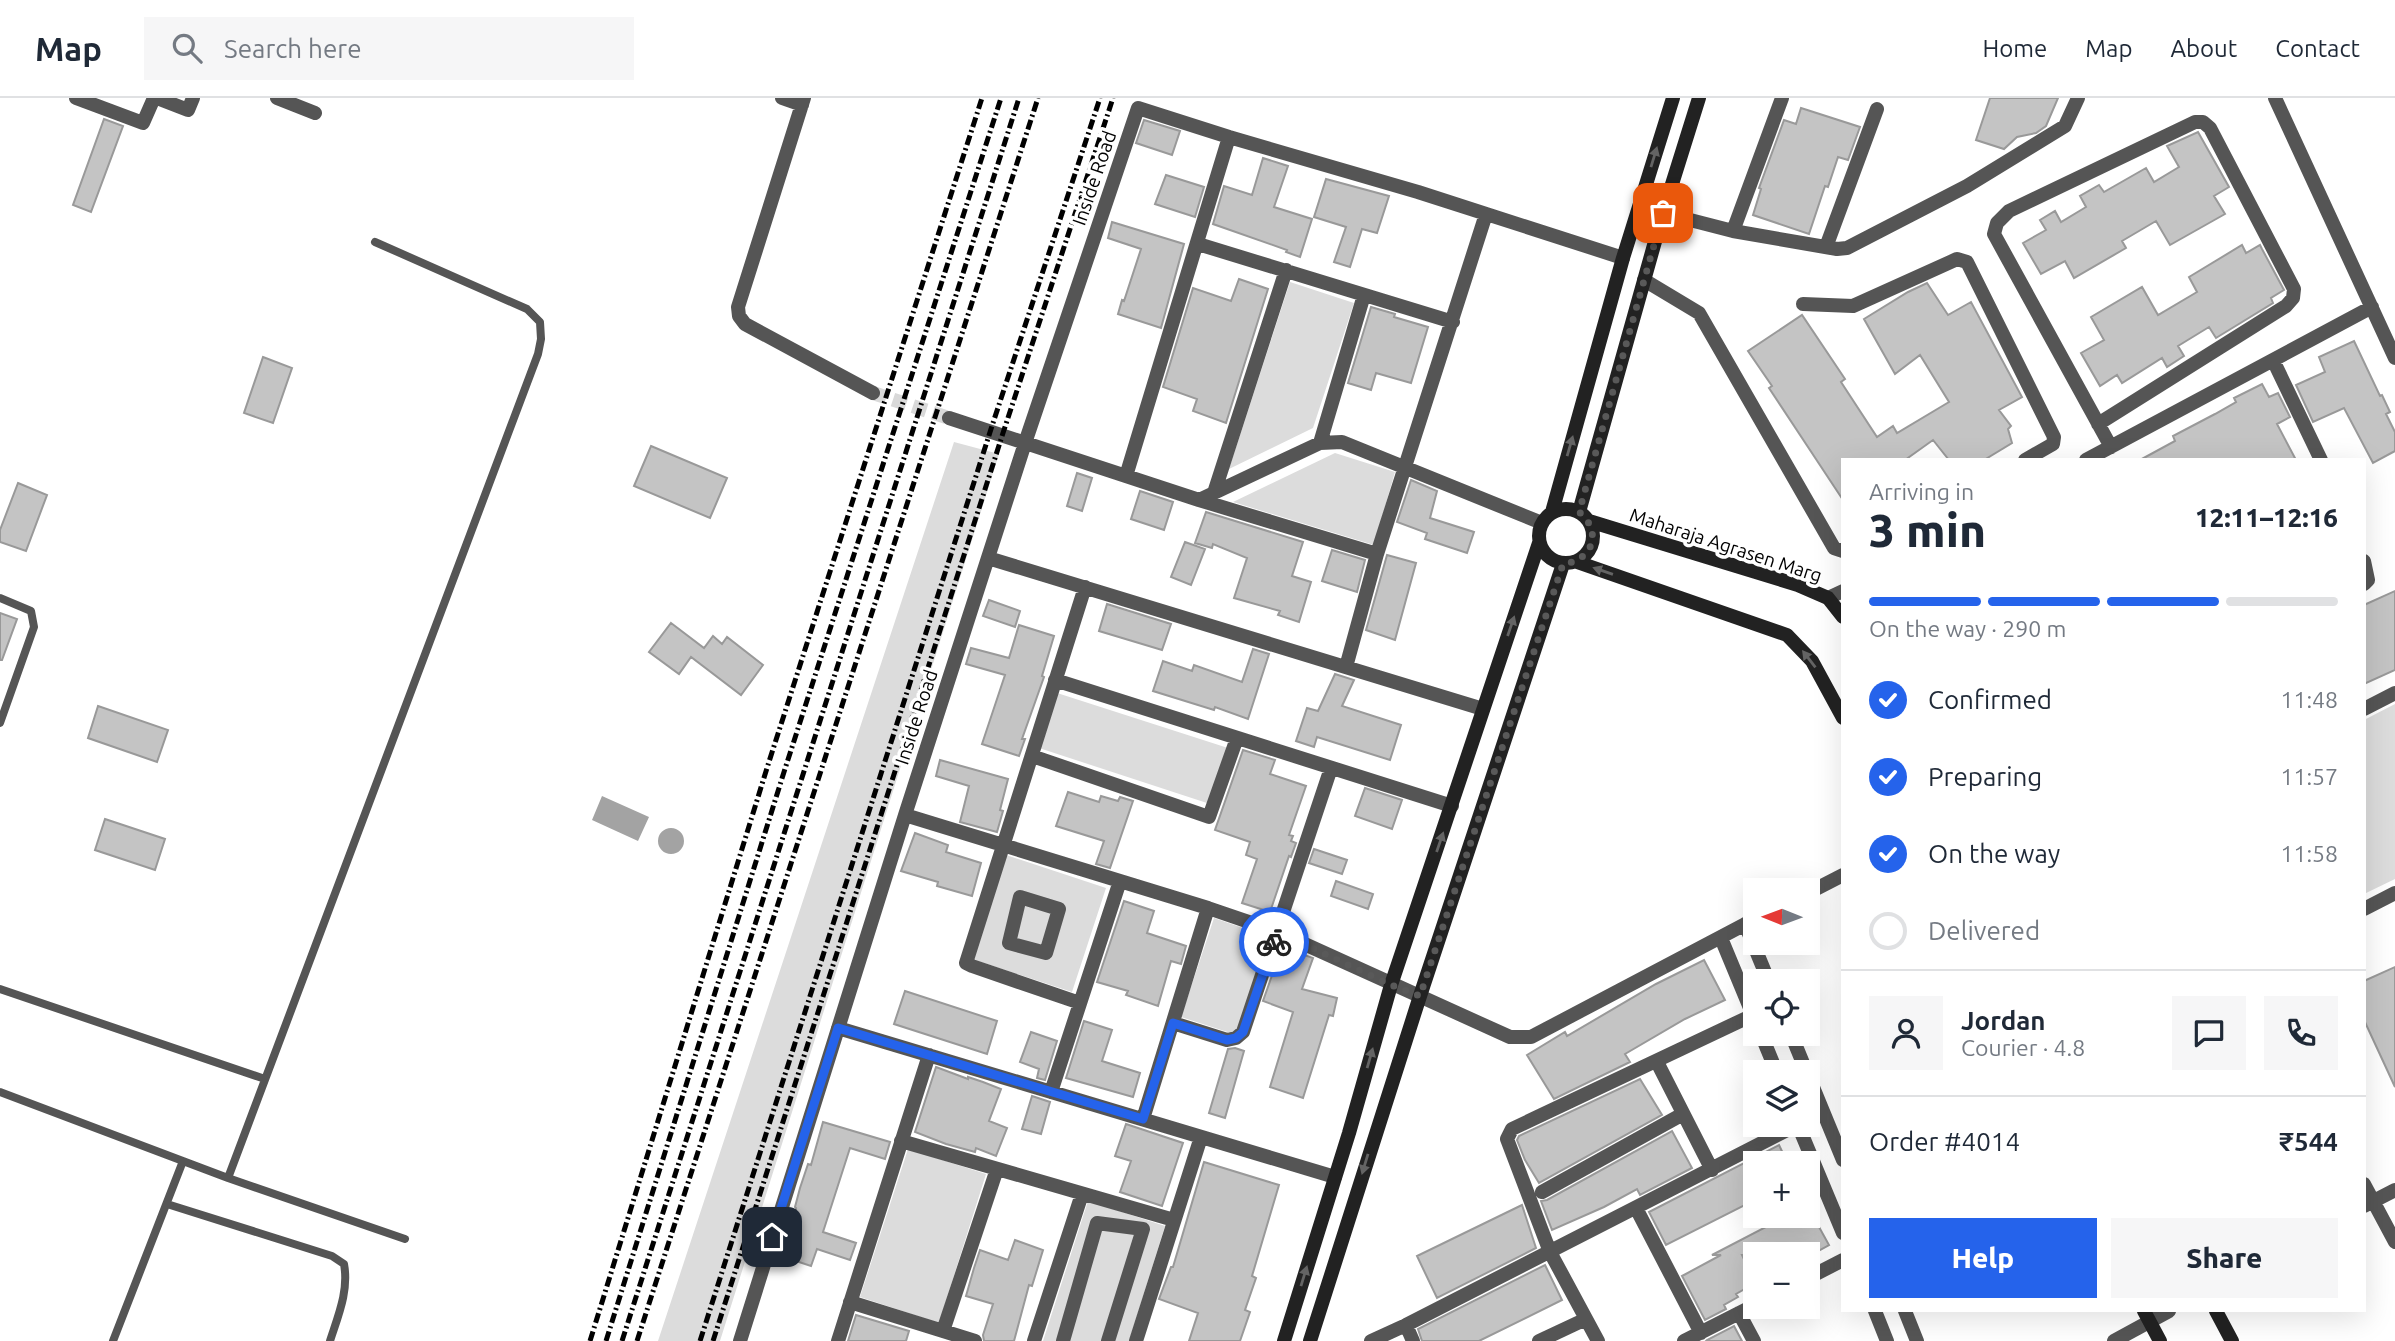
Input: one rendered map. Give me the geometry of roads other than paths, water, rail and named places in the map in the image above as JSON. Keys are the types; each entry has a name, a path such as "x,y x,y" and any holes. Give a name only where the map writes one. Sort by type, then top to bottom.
{"street":[{"path":"76,98 143,123 155,98 188,110 193,98"},
{"path":"277,98 315,113"},
{"path":"782,98 803,102 738,307 740,316 745,324 873,393"},
{"path":"1673,98 1547,517 1538,535 1539,543 1550,558 1787,635 1812,661 1841,714"},
{"path":"1584,516 1644,280 1699,98"},
{"path":"1733,231 1782,98"},
{"path":"1663,213 1733,231 1826,247 1847,248 1967,186 2064,126 2078,98"},
{"path":"2275,98 2395,358"},
{"path":"1140,101 1229,137 1418,192 1623,258"},
{"name":"Inside Road","path":"740,1341 1025,443 1140,101"},
{"path":"1826,247 1877,109"},
{"path":"2098,424 2286,306 2293,298 2294,289 2210,128 2203,122 2195,122 2009,211 1997,223 1994,234 2098,424 2111,447"},
{"path":"1126,476 1229,137"},
{"path":"1346,667 1377,554 1486,214"},
{"path":"1198,244 1453,321"},
{"path":"1803,304 1853,306 1957,259 1967,262 2054,437 2053,444 2028,458"},
{"path":"1214,493 1286,271"},
{"path":"1644,280 1699,313 1834,548 1841,550"},
{"path":"1320,443 1364,295"},
{"path":"2090,458 2372,307"},
{"path":"2273,360 2320,458"},
{"path":"949,418 1199,500 1377,554"},
{"path":"1199,500 1320,443 1342,442 1547,517 1568,509 1584,516 1593,531 1590,550 1570,563 1420,996 1310,1341"},
{"name":"Maharaja Agrasen Marg","path":"1584,516 1798,585 1828,598 1841,614"},
{"path":"1283,1341 1349,1133 1391,985 1539,543"},
{"path":"988,558 1483,709"},
{"path":"1080,1003 967,962 1085,587"},
{"path":"1828,598 1841,592"},
{"path":"1055,680 1452,806"},
{"path":"2366,708 2395,693"},
{"path":"1032,756 1209,817 1237,738"},
{"path":"1173,1023 1227,1040 1236,1038 1243,1032 1331,768"},
{"path":"905,815 1278,932 1510,1037 1531,1037 1743,925"},
{"path":"1820,887 1841,876"},
{"path":"1051,1092 1120,881"},
{"path":"2366,908 2395,893"},
{"path":"1143,1119 1208,908"},
{"path":"1721,938 1743,991"},
{"path":"1598,1341 1550,1252 1507,1139 1508,1133 1743,1023"},
{"path":"838,1028 1335,1177"},
{"path":"838,1341 929,1055"},
{"path":"1657,1062 1712,1170"},
{"path":"1820,1105 1841,1155"},
{"path":"1542,1192 1683,1114"},
{"path":"1349,1133 1373,1139"},
{"path":"1136,1341 1201,1137"},
{"path":"1370,1341 1775,1137"},
{"path":"1803,1137 1841,1228"},
{"path":"901,1141 1174,1220"},
{"path":"943,1331 998,1169"},
{"path":"2395,1190 2369,1204 2395,1242"},
{"path":"1034,1341 1082,1194"},
{"path":"1636,1208 1701,1333"},
{"path":"1063,1341 1097,1223 1143,1229 1108,1341"},
{"path":"1820,1272 1841,1261"},
{"path":"850,1301 975,1341"},
{"path":"1685,1341 1743,1311"},
{"path":"1875,1312 1887,1341"},
{"path":"1905,1312 1917,1341"},
{"path":"2115,1341 2146,1316 2164,1312"},
{"path":"2217,1312 2232,1341"},
{"path":"1739,1313 1754,1341"},
{"path":"2146,1316 2160,1341"},
{"path":"1539,1341 1586,1319"},
{"path":"1406,1325 1413,1341"}],"lane":[{"path":"228,1178 541,340 540,322 527,309 375,242"},
{"path":"0,598 31,611 34,627 0,723"},
{"path":"0,989 265,1079"},
{"path":"0,1092 228,1178 405,1238"},
{"path":"113,1341 183,1161"},
{"path":"167,1204 332,1256 344,1264 347,1279 330,1341"}],"tunnel":[{"path":"873,393 949,418"}],"railway":[{"path":"590,1341 767,768 982,98"},
{"path":"606,1341 784,772 1001,98"},
{"path":"622,1341 1019,98"},
{"path":"637,1341 1038,98"},
{"path":"700,1341 991,429 1100,98"},
{"path":"713,1341 1113,98"}]}
